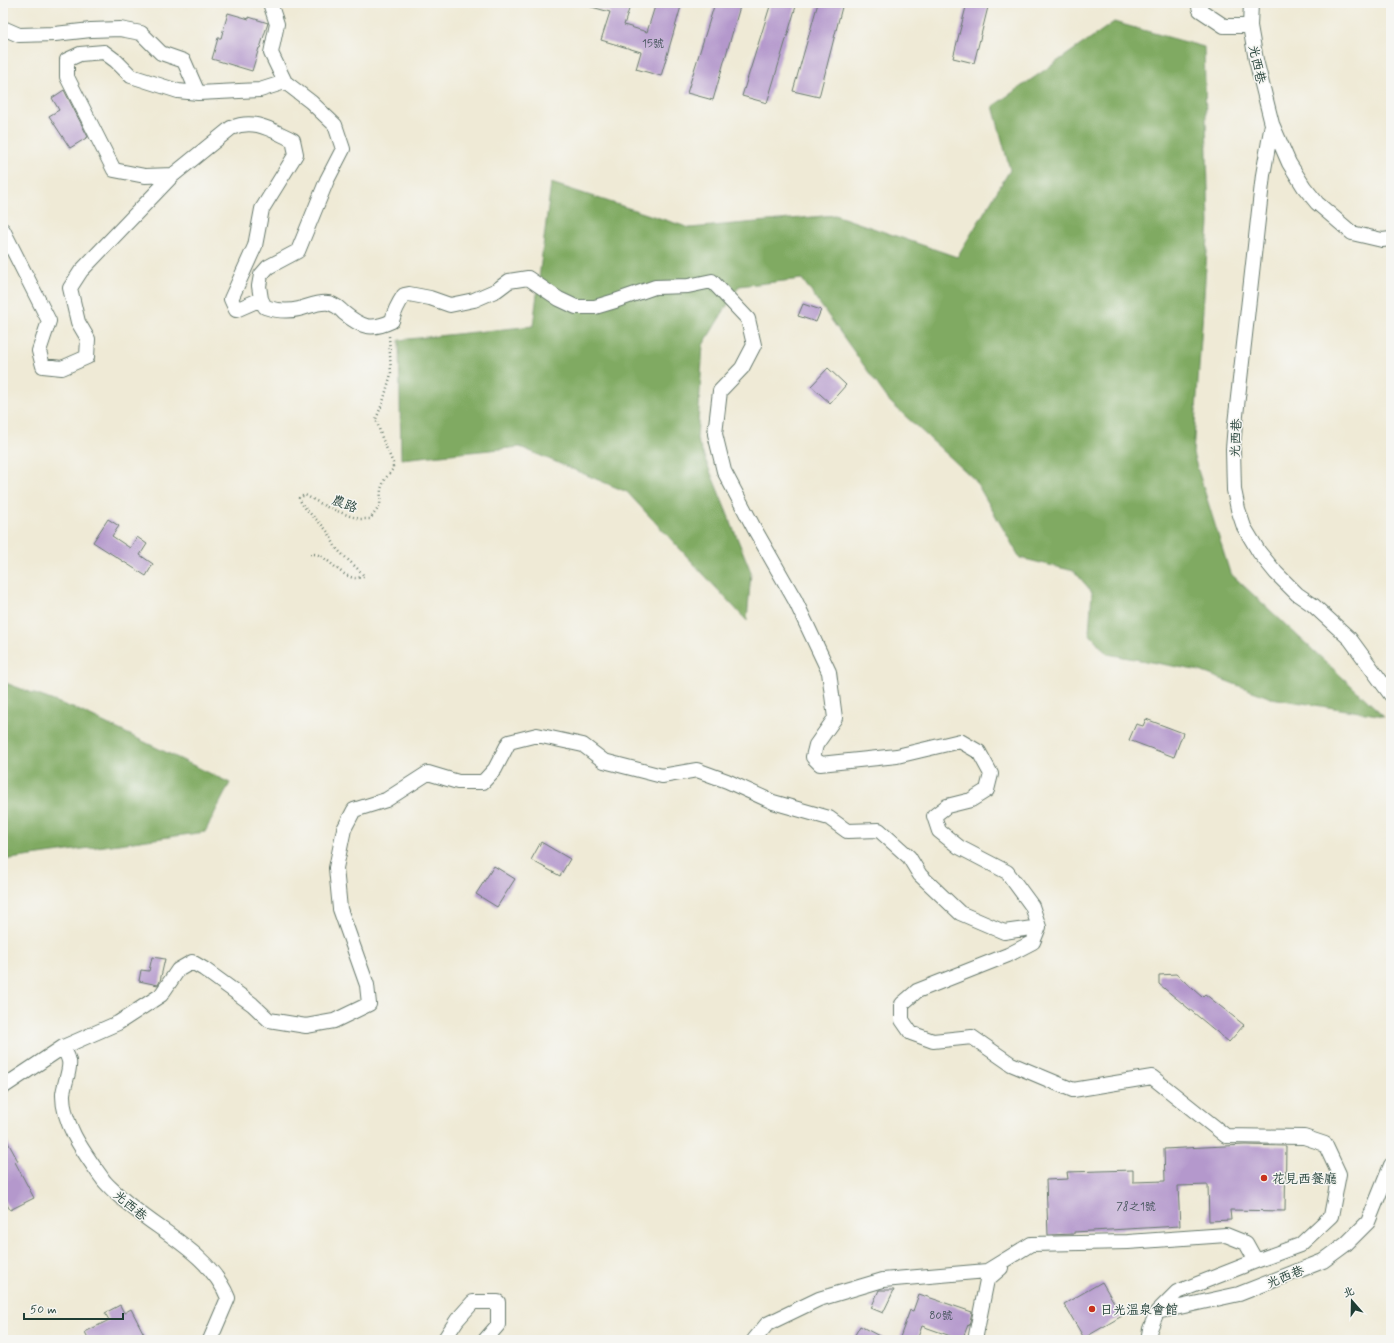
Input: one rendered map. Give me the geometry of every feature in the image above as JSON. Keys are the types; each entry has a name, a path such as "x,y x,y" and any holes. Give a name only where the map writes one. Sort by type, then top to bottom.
{"street":[{"path":"270,3 277,24 270,53 285,82 335,125 343,149 327,180 298,251 268,267 261,275 258,286 261,299 265,307 280,312 298,310 313,305 327,303 336,306 362,325 374,328 392,321 395,311 404,295 409,294 430,298 450,305 474,300 496,290 509,281 528,278 559,299 576,307 595,307 655,287 688,286 712,281 748,319 754,346 742,368 720,391 715,434 724,470 754,528 795,600 829,672 835,718 816,745 812,757 820,764 896,756 960,741 979,752 991,774 987,790 971,800 947,806 934,816 939,831 959,847 1007,872 1032,906 1039,927 1033,942 1008,955 918,991 902,1004 902,1020 911,1033 933,1041 972,1037 1011,1064 1073,1090 1152,1076 1226,1136 1304,1137 1325,1144 1339,1174 1331,1216 1300,1245 1177,1292 1157,1312 1150,1329 1148,1340"},
{"path":"1198,3 1200,10 1224,26 1250,26"},
{"name":"光西巷","path":"1251,3 1250,26 1256,60 1272,124 1288,163 1317,204 1352,233 1382,240 1391,239"},
{"path":"3,28 19,35 55,34 120,28 141,33 161,53 184,62 198,93"},
{"path":"173,175 145,176 114,170 67,77 67,60 80,54 104,52 116,61 131,76 178,91 198,93 260,90 285,82"},
{"path":"3,230 49,321 38,351 44,366 62,368 87,357 88,339 78,322 70,288 77,276 173,175 231,128 241,124 257,124 293,140 296,154 262,210 255,246 230,299 236,310 261,299"},
{"name":"光西巷","path":"1272,124 1263,175 1235,424 1233,449 1234,490 1244,527 1259,552 1276,573 1297,594 1313,605 1350,639 1391,695"},
{"path":"3,1087 63,1047 118,1023 161,995 178,970 192,962 252,1004 269,1020 306,1026 334,1021 369,1004 367,985 340,909 336,868 344,829 354,810 386,800 428,773 458,782 483,782 495,769 509,742 537,735 583,745 604,761 662,776 697,770 773,802 829,818 847,832 879,830 909,857 920,875 960,913 1004,932 1039,927"},
{"name":"光西巷","path":"63,1047 69,1062 63,1093 64,1108 70,1128 103,1180 125,1202 202,1260 223,1285 228,1298 210,1340"},
{"name":"光西巷","path":"1157,1312 1239,1294 1323,1261 1346,1244 1368,1222 1391,1165"},
{"path":"754,1340 767,1324 819,1298 883,1280 987,1271 1031,1244 1128,1242 1226,1235 1246,1243 1256,1261"},
{"path":"975,1340 988,1280 1031,1244"},
{"path":"444,1340 457,1320 473,1302 498,1302 498,1325 485,1340"}],"path":[{"name":"農路","path":"310,554 323,557 336,569 350,576 355,578 364,577 363,572 337,549 328,532 302,506 299,498 305,495 327,507 360,519 370,518 380,506 381,489 385,479 393,469 393,462 382,438 376,419 391,374 388,332 383,325"}],"green space":[{"path":"1114,22 1204,47 1209,223 1193,454 1230,573 1384,716 1271,698 1200,671 1107,654 1089,633 1092,592 1074,571 1020,558 975,480 890,402 802,279 739,286 703,345 697,439 751,572 747,621 627,492 520,447 401,459 399,340 533,326 551,183 690,228 835,215 957,257 1010,170 993,106"},
{"path":"3,682 78,710 230,783 205,832 3,860"}],"building":[{"path":"588,3 631,3 624,25 647,32 656,3 682,3 661,76 636,69 641,52 601,40 610,12 588,6"},
{"path":"715,3 741,3 713,100 687,93"},
{"path":"771,3 797,3 767,103 742,96"},
{"path":"818,3 843,3 819,97 793,91"},
{"path":"967,3 989,3 974,63 953,58"},
{"path":"228,13 249,19 249,17 268,23 252,71 212,59 218,38 221,38"},
{"path":"64,90 88,137 70,148 49,116 59,110 52,98"},
{"path":"803,304 821,310 816,322 798,316"},
{"path":"828,368 846,385 830,403 811,386"},
{"path":"108,519 119,526 112,536 130,548 137,537 147,544 140,555 153,564 146,576 93,542"},
{"path":"1146,719 1183,733 1174,757 1129,740 1136,724 1143,726"},
{"path":"541,842 570,859 560,876 531,860"},
{"path":"494,866 515,879 497,907 476,894"},
{"path":"152,957 165,959 158,985 139,981 141,970 149,971"},
{"path":"1176,974 1202,997 1205,994 1244,1025 1229,1042 1159,984 1159,975"},
{"path":"3,1133 18,1161 15,1162 34,1198 10,1210 3,1197"},
{"path":"1245,1145 1286,1146 1285,1211 1230,1210 1231,1220 1209,1221 1208,1185 1178,1186 1180,1226 1074,1232 1074,1234 1048,1235 1046,1180 1068,1179 1067,1172 1133,1170 1133,1182 1165,1181 1164,1149"},
{"path":"1102,1282 1122,1316 1084,1338 1064,1304"},
{"path":"879,1290 894,1290 883,1313 871,1308"},
{"path":"919,1294 972,1312 969,1326 968,1325 962,1340 922,1326 917,1340 899,1340 910,1310 913,1311"},
{"path":"120,1305 124,1313 131,1309 147,1340 89,1340 85,1332 109,1320 105,1313"},
{"path":"860,1326 887,1340 852,1340"}],"place":[{"name":"花見西餐廳","path":"1264,1178"},
{"name":"日光溫泉會館","path":"1092,1309"}]}
